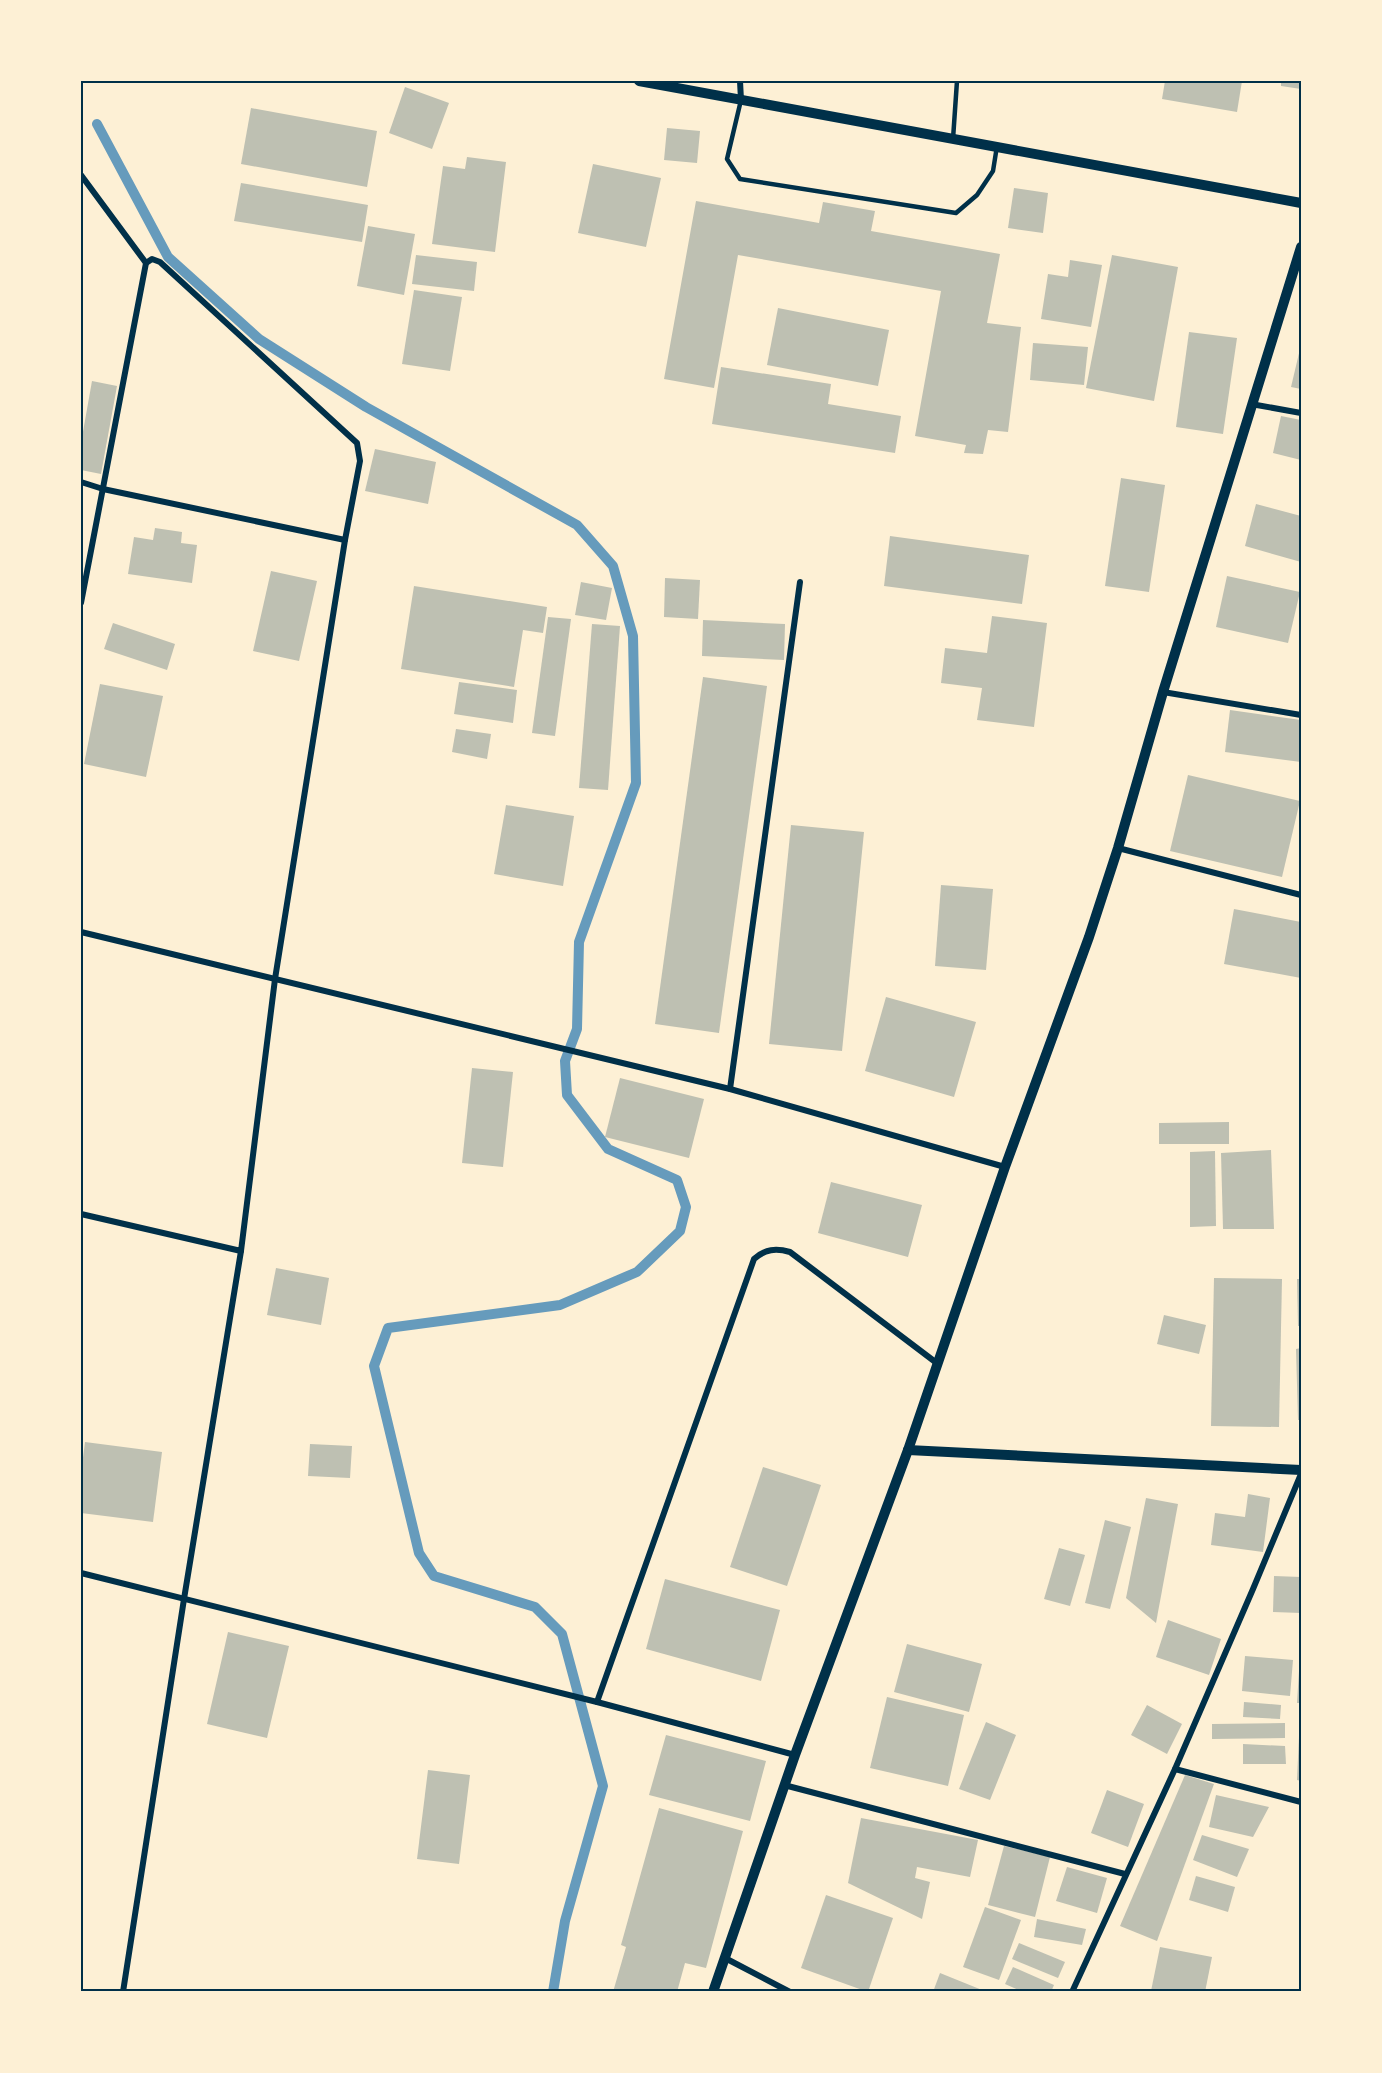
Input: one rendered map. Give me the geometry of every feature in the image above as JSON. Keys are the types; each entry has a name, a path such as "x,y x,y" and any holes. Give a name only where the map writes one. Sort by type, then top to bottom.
{"street":[{"path":"639,81 1301,203"},
{"path":"740,81 741,100"},
{"path":"81,175 146,263"},
{"path":"713,1992 784,1785 908,1450 1005,1167 1089,937 1301,247"},
{"path":"81,603 146,263 152,259 160,262 357,443 360,461 345,540 276,979 241,1251 123,1992"},
{"path":"1251,404 1301,413"},
{"path":"81,482 103,489 345,540"},
{"path":"730,1089 800,582"},
{"path":"1163,692 1301,715"},
{"path":"1118,848 1301,895"},
{"path":"81,932 730,1089 1005,1167"},
{"path":"81,1214 241,1251"},
{"path":"597,1702 754,1259 761,1252 780,1249 790,1252 938,1364"},
{"path":"908,1450 1301,1472 1175,1769 1072,1992"},
{"path":"81,1573 597,1702 795,1755"},
{"path":"1175,1769 1301,1802"},
{"path":"784,1785 1125,1874"},
{"path":"725,1958 790,1992"}],"lane":[{"path":"952,139 957,81"},
{"path":"741,100 727,159 740,178 956,213 977,195 993,171 997,146"}],"building":[{"path":"1165,81 1242,81 1237,112 1162,99"},
{"path":"1281,81 1301,81 1301,89 1281,86"},
{"path":"405,87 449,103 432,149 389,133"},
{"path":"251,108 377,131 367,187 241,164"},
{"path":"667,128 700,131 697,163 664,160"},
{"path":"467,157 506,162 495,252 432,244 443,166 465,169"},
{"path":"593,164 661,178 646,247 578,233"},
{"path":"241,183 368,205 362,242 234,221"},
{"path":"1014,188 1048,193 1043,233 1008,228"},
{"path":"696,201 819,223 823,202 875,211 871,231 1000,254 987,323 1021,327 1008,432 988,430 983,454 964,453 966,445 915,436 941,291 738,255 714,388 664,379"},
{"path":"368,226 415,234 404,295 357,286"},
{"path":"416,255 477,262 474,291 412,284"},
{"path":"1112,255 1178,267 1154,401 1086,388"},
{"path":"1070,260 1102,265 1091,327 1041,319 1048,274 1068,277"},
{"path":"414,290 462,297 450,371 402,364"},
{"path":"778,308 889,330 878,386 767,365"},
{"path":"1189,332 1237,338 1223,434 1176,427"},
{"path":"1033,343 1088,347 1084,385 1030,380"},
{"path":"1301,349 1301,389 1291,387"},
{"path":"721,367 831,384 828,404 901,416 895,453 712,424"},
{"path":"92,381 117,386 101,474 81,470 81,443"},
{"path":"1281,416 1301,420 1301,460 1273,453"},
{"path":"375,449 436,462 428,504 365,491"},
{"path":"1121,478 1165,485 1149,592 1105,586"},
{"path":"1256,504 1301,516 1301,562 1245,546"},
{"path":"155,528 182,532 181,543 197,545 192,583 128,574 134,537 153,540"},
{"path":"890,536 1029,555 1022,604 884,586"},
{"path":"271,571 317,581 299,661 253,651"},
{"path":"1227,576 1300,592 1288,643 1216,627"},
{"path":"665,578 700,580 698,619 664,617"},
{"path":"581,582 612,588 606,620 575,615"},
{"path":"414,586 547,607 543,633 523,630 514,687 401,669"},
{"path":"992,616 1047,623 1034,727 977,720 982,688 941,683 945,648 987,653"},
{"path":"548,617 571,619 555,736 532,733"},
{"path":"703,620 785,624 784,660 702,656"},
{"path":"113,623 175,644 167,670 104,649"},
{"path":"592,624 620,626 608,790 579,788"},
{"path":"703,677 767,686 719,1033 655,1024"},
{"path":"459,682 517,690 513,723 454,714"},
{"path":"100,684 163,696 146,777 84,764"},
{"path":"1230,710 1301,720 1301,762 1225,752"},
{"path":"456,729 491,734 487,759 452,752"},
{"path":"1188,775 1300,801 1282,877 1170,851"},
{"path":"506,805 574,816 563,886 494,874"},
{"path":"791,825 864,832 842,1051 769,1044"},
{"path":"941,885 993,889 986,970 935,966"},
{"path":"1234,909 1301,922 1301,978 1224,964"},
{"path":"886,997 976,1022 954,1097 865,1071"},
{"path":"472,1068 513,1072 503,1167 462,1163"},
{"path":"620,1078 704,1099 689,1158 605,1137"},
{"path":"1229,1122 1229,1144 1159,1144 1159,1123"},
{"path":"1271,1150 1274,1229 1223,1229 1221,1153"},
{"path":"1215,1151 1216,1226 1190,1227 1190,1152"},
{"path":"831,1182 922,1205 908,1257 818,1233"},
{"path":"276,1268 329,1278 321,1325 267,1315"},
{"path":"1214,1278 1282,1279 1279,1427 1211,1426"},
{"path":"1297,1279 1301,1279 1301,1326 1298,1326"},
{"path":"1164,1315 1206,1325 1199,1354 1157,1344"},
{"path":"1301,1348 1301,1420 1298,1420 1296,1349"},
{"path":"85,1442 162,1452 153,1522 81,1513 81,1473"},
{"path":"310,1444 352,1446 350,1478 308,1476"},
{"path":"763,1467 821,1485 787,1586 730,1567"},
{"path":"1248,1494 1270,1498 1263,1552 1211,1545 1215,1513 1245,1517"},
{"path":"1146,1498 1178,1504 1156,1623 1126,1598"},
{"path":"1105,1520 1131,1527 1110,1609 1085,1603"},
{"path":"1059,1548 1085,1555 1070,1606 1044,1599"},
{"path":"1274,1576 1301,1577 1301,1613 1273,1612"},
{"path":"665,1579 780,1610 761,1681 646,1649"},
{"path":"1168,1620 1221,1639 1209,1675 1156,1657"},
{"path":"228,1632 289,1646 267,1738 207,1724"},
{"path":"907,1644 982,1664 969,1712 894,1692"},
{"path":"1245,1656 1293,1660 1290,1696 1242,1691"},
{"path":"1299,1671 1301,1671 1301,1703 1297,1703"},
{"path":"887,1697 964,1715 948,1786 870,1768"},
{"path":"1244,1702 1281,1705 1280,1719 1243,1717"},
{"path":"1147,1705 1182,1724 1167,1754 1131,1735"},
{"path":"986,1722 1016,1735 990,1800 959,1789"},
{"path":"1285,1723 1285,1738 1212,1739 1212,1724"},
{"path":"666,1735 766,1761 750,1821 649,1795"},
{"path":"1299,1736 1301,1736 1301,1781 1297,1780"},
{"path":"1243,1744 1285,1746 1286,1764 1243,1764"},
{"path":"428,1770 470,1775 459,1864 417,1859"},
{"path":"1185,1775 1214,1784 1157,1941 1120,1926"},
{"path":"1107,1790 1144,1804 1128,1847 1091,1833"},
{"path":"1216,1795 1269,1807 1253,1837 1209,1827"},
{"path":"659,1808 743,1831 706,1968 685,1963 677,1992 613,1992 626,1947 621,1945"},
{"path":"861,1818 978,1840 970,1877 917,1867 915,1878 930,1882 922,1919 848,1883"},
{"path":"1202,1835 1249,1849 1237,1877 1193,1860"},
{"path":"1004,1846 1050,1857 1035,1917 988,1905"},
{"path":"1067,1867 1107,1878 1097,1913 1056,1901"},
{"path":"1196,1876 1235,1887 1228,1912 1189,1900"},
{"path":"826,1895 893,1918 868,1992 801,1968"},
{"path":"985,1907 1021,1920 999,1980 963,1967"},
{"path":"1037,1919 1086,1929 1082,1945 1034,1937"},
{"path":"1019,1943 1065,1962 1058,1978 1012,1959"},
{"path":"1160,1947 1212,1957 1205,1992 1151,1991"},
{"path":"1013,1967 1054,1985 1051,1992 1023,1992 1005,1984"},
{"path":"940,1973 987,1992 933,1992"}],"waterway":[{"path":"97,124 168,257 259,339 366,407 577,525 613,566 633,636 636,783 579,942 577,1029 565,1061 567,1095 608,1149 677,1180 686,1207 680,1231 637,1272 560,1305 388,1328 374,1366 419,1553 434,1576 535,1607 562,1634 603,1786 565,1921 553,1992"}]}
